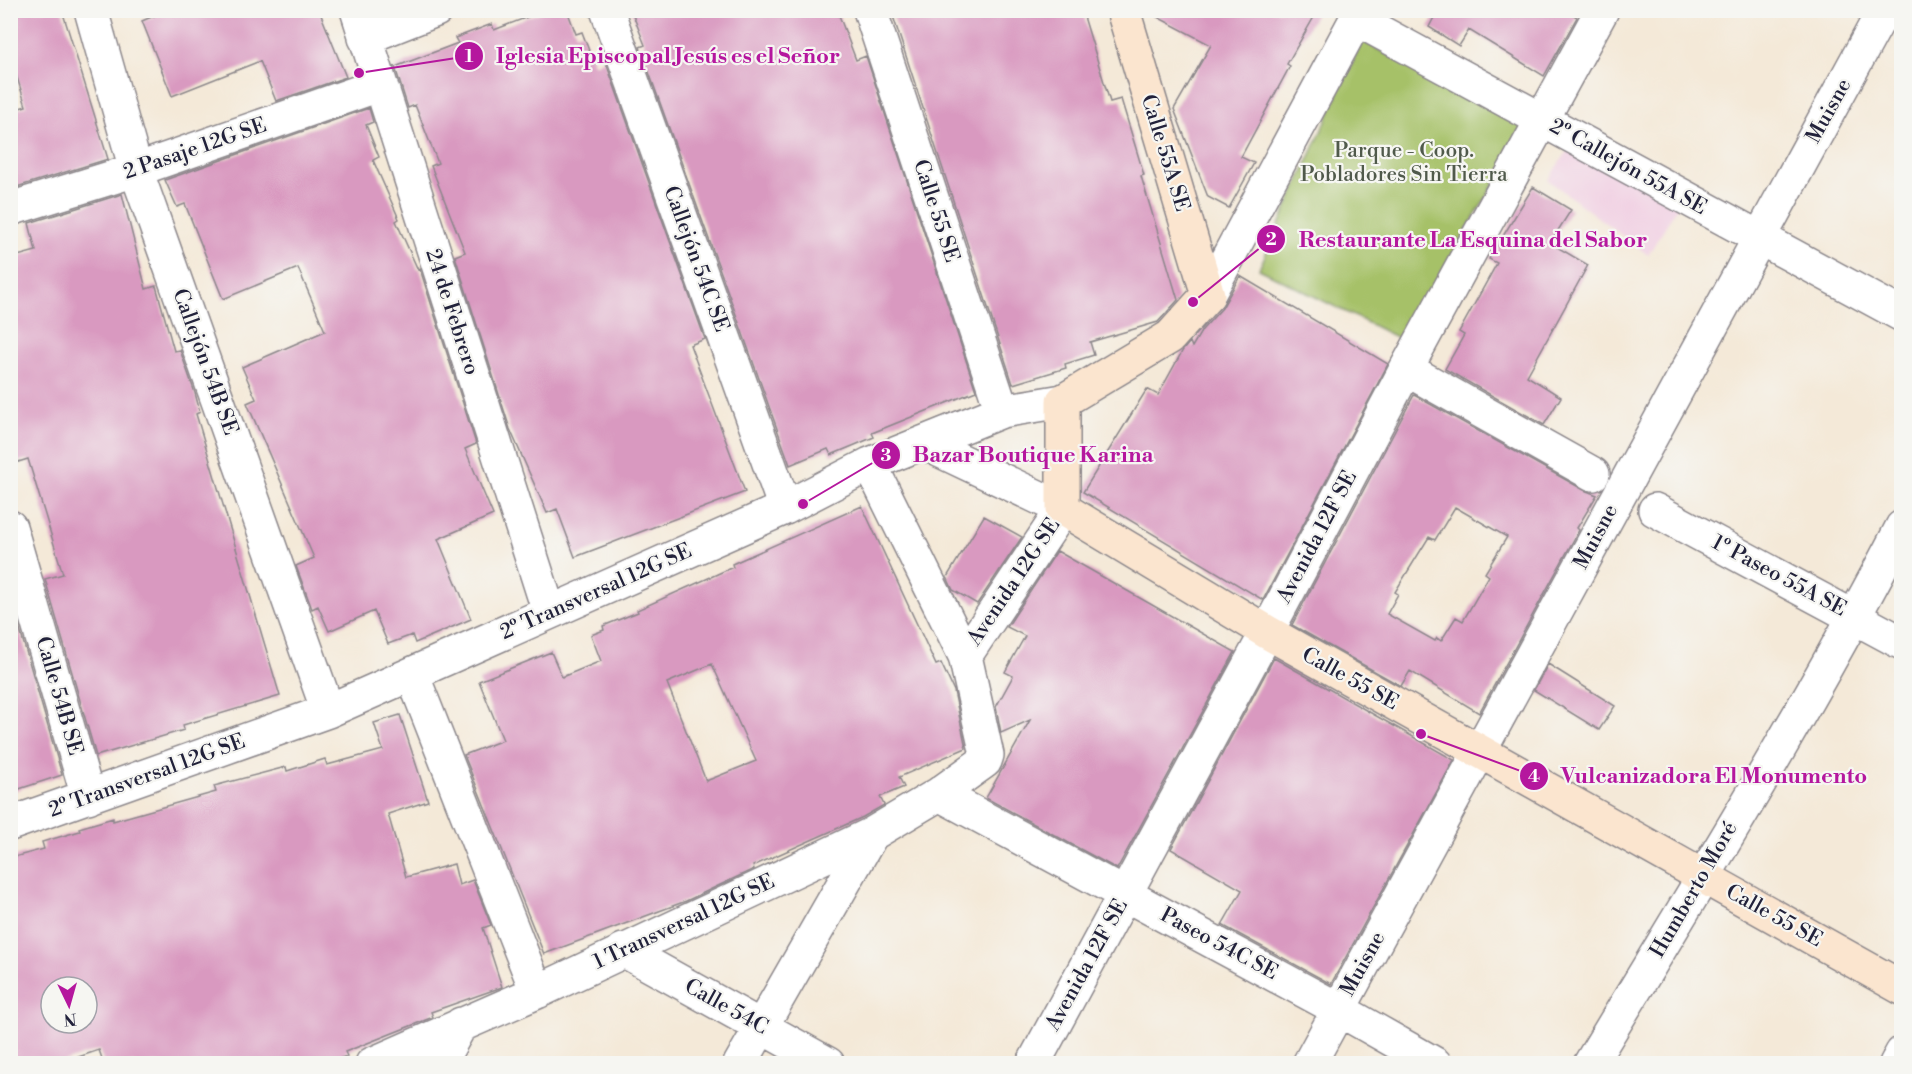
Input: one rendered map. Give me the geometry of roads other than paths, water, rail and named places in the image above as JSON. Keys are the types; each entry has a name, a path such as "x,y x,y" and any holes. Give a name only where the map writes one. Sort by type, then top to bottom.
{"street":[{"name":"Callejón 54B SE","path":"91,10 136,170 328,711"},
{"path":"361,24 436,10"},
{"name":"Callejón 54C SE","path":"607,10 785,508"},
{"name":"Calle 55 SE","path":"870,10 1002,411"},
{"name":"Calle 55A SE","path":"1123,10 1208,295"},
{"name":"Avenida 12F SE","path":"1033,1064 1267,632 1406,369 1602,10"},
{"name":"Muisne","path":"1308,1064 1481,752 1884,10"},
{"path":"1208,295 1358,15"},
{"name":"2º Callejón 55A SE","path":"1358,15 1542,120 1902,315"},
{"name":"24 de Febrero","path":"361,24 549,612"},
{"name":"2 Pasaje 12G SE","path":"10,209 136,170 379,84"},
{"name":"2º Transversal 12G SE","path":"10,824 328,711 785,508 870,464 1002,411 1063,401 1170,337 1208,295"},
{"path":"1406,369 1593,474"},
{"name":"Avenida 12G SE","path":"965,656 1063,509 1063,401"},
{"name":"Calle 55 SE","path":"924,443 1063,509 1267,632 1902,988"},
{"path":"870,464 965,656"},
{"name":"1º Paseo 55A SE","path":"1655,510 1902,643"},
{"name":"Calle 54B SE","path":"10,527 88,797"},
{"name":"Humberto Moré","path":"1590,1064 1855,617 1902,527"},
{"name":"1 Transversal 12G SE","path":"372,1064 537,992 872,834 939,794 985,761 987,755 965,656"},
{"path":"412,674 537,992"},
{"name":"Paseo 54C SE","path":"939,794 1338,1009 1434,1064"},
{"path":"740,1064 872,834"},
{"name":"Calle 54C","path":"623,951 828,1064"},
{"path":"439,1064 461,1024"},
{"path":"1896,1064 1902,1053"}],"place":[{"name":"Iglesia Episcopal Jesús es el Señor","path":"359,73"},
{"name":"Restaurante La Esquina del Sabor","path":"1193,302"},
{"name":"Bazar Boutique Karina","path":"803,504"},
{"name":"Vulcanizadora El Monumento","path":"1421,734"}],"park label":[{"name":"Parque - Coop. Pobladores Sin Tierra","path":"1404,163"}]}
